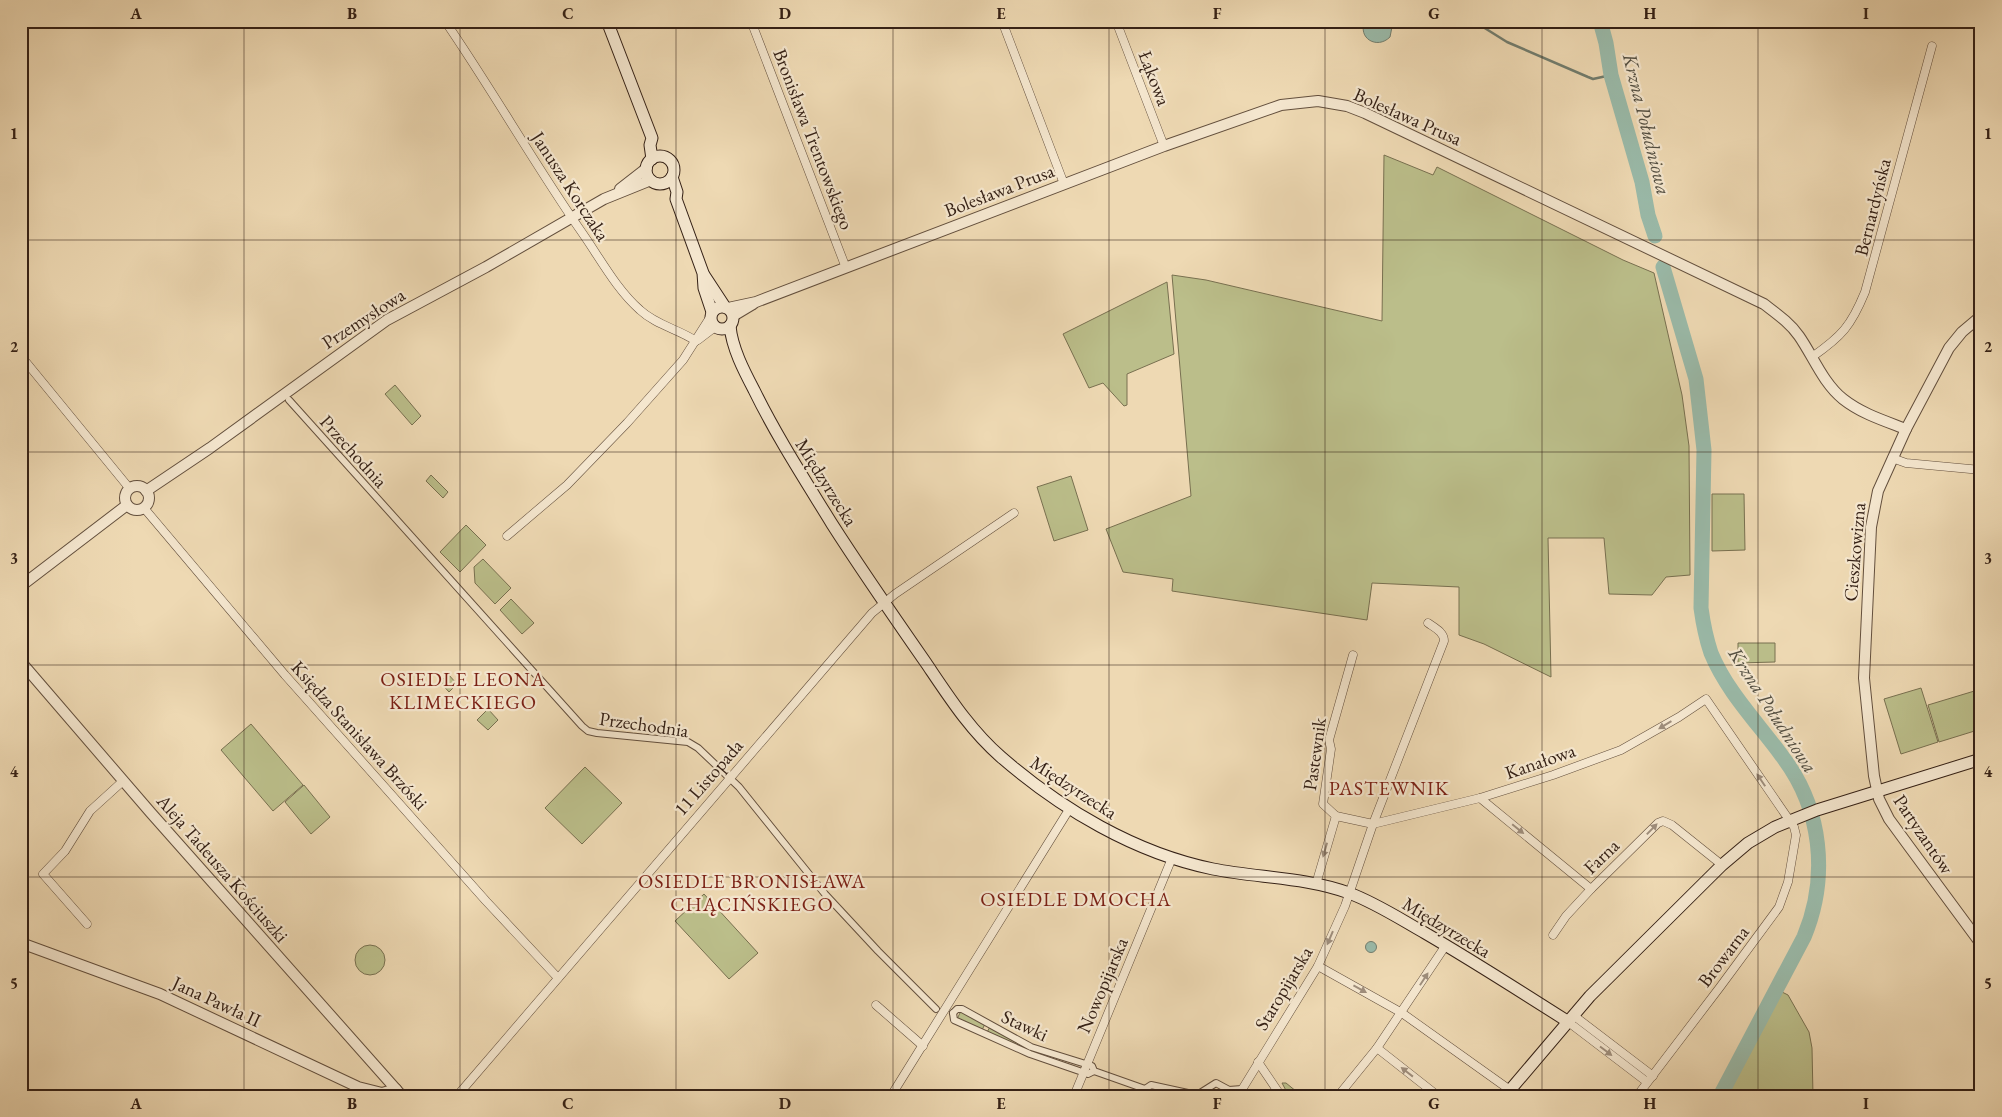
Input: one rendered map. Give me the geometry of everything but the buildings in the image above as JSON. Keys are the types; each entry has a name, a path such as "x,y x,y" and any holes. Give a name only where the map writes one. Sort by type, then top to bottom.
{"main road":[{"path":"607,21 652,138 658,142 664,156 674,166 668,180 657,183 651,180 648,175 652,138"},
{"path":"649,164 664,156"},
{"name":"Międzyrzecka","path":"668,180 677,192 676,199 703,273 729,314 739,359"},
{"name":"Międzyrzecka","path":"703,273 704,288 711,314"},
{"path":"716,308 729,314 725,329 717,328 711,322 711,314 716,308"},
{"name":"Międzyrzecka","path":"717,328 739,359 785,449 883,602 975,732 1016,770 1070,808 1115,834 1172,858 1225,871 1316,884 1349,893 1380,907 1570,1018"},
{"path":"1507,1093 1570,1018 1722,864 1752,841 1795,818 1817,810 1981,759"}],"street":[{"name":"Janusza Korczaka","path":"445,21 572,218 622,291 650,318 696,341"},
{"name":"Bronisława Trentowskiego","path":"751,21 846,268"},
{"path":"1002,21 1064,184"},
{"name":"Łąkowa","path":"1116,21 1164,146"},
{"name":"Bernardyńska","path":"1812,357 1845,331 1853,319 1865,292 1932,46"},
{"name":"Bolesława Prusa","path":"729,314 1164,146 1281,105 1318,101 1347,106 1393,126 1764,304 1783,318 1798,334 1828,383 1842,398 1858,409 1906,429"},
{"name":"Przemysłowa","path":"612,195 649,164"},
{"name":"Przemysłowa","path":"146,490 210,448 387,320 612,195 651,180"},
{"path":"507,536 578,475 683,360 711,314"},
{"name":"Cieszkowizna","path":"1876,791 1864,683 1866,600 1874,507 1878,491 1892,458 1949,348 1962,332 1981,316"},
{"path":"696,341 717,328"},
{"path":"21,356 130,489"},
{"name":"Przechodnia","path":"289,400 588,731 688,742 698,748 739,787 831,900 936,1009"},
{"path":"1892,458 1913,464 1981,470"},
{"path":"136,486 146,490 149,501 144,508 133,509 128,505 126,495 130,489 136,486"},
{"path":"22,585 128,505"},
{"name":"Księdza Stanisława Brzóski","path":"144,508 285,675 486,901 558,978"},
{"name":"11 Listopada","path":"457,1096 872,613 883,602 1014,513"},
{"path":"1349,893 1373,824 1444,641 1444,637 1438,630 1428,623"},
{"name":"Pastewnik","path":"1336,816 1323,804 1331,749 1329,740 1353,655"},
{"name":"Aleja Tadeusza Kościuszki","path":"21,662 123,781 399,1092"},
{"name":"Kanałowa","path":"1373,824 1480,798 1553,775 1620,750 1640,740 1706,699 1795,818"},
{"path":"87,924 43,874 64,851 90,811 123,781"},
{"name":"Partyzantów","path":"1876,791 1889,819 1981,944"},
{"name":"Farna","path":"1480,798 1591,889 1658,822 1663,821 1672,825 1722,864"},
{"path":"891,1096 923,1046 949,1011 1070,808"},
{"path":"1316,884 1336,816 1373,824"},
{"name":"Browarna","path":"1637,1096 1779,907 1788,882 1796,835 1794,827 1795,818"},
{"name":"Nowopijarska","path":"1074,1096 1172,858"},
{"path":"1553,935 1566,916 1591,889"},
{"name":"Staropijarska","path":"1240,1092 1318,966 1349,893"},
{"name":"Jana Pawła II","path":"21,943 120,978 186,1006 358,1087 382,1093 399,1092"},
{"path":"1338,1096 1377,1048 1446,945"},
{"path":"1318,966 1402,1013 1507,1093"},
{"path":"876,1005 923,1046"},
{"name":"Stawki","path":"1083,1073 954,1020 949,1011 962,1009 1030,1050 1087,1065"},
{"path":"1570,1018 1653,1076"},
{"path":"1570,1018 1647,1082"},
{"path":"1377,1048 1438,1096"},
{"path":"1258,1062 1281,1096"},
{"path":"1087,1065 1092,1066 1094,1071 1145,1092 1151,1085 1197,1095 1216,1084 1229,1090 1240,1092"},
{"path":"1083,1073 1088,1074 1094,1071"}],"green space":[{"path":"1384,155 1433,175 1437,167 1623,260 1654,273 1682,395 1689,446 1690,575 1666,577 1652,595 1609,594 1604,538 1548,538 1551,677 1484,644 1459,635 1459,587 1372,583 1367,620 1172,591 1173,579 1123,572 1106,529 1191,496 1172,275 1206,280 1382,321"},
{"path":"1167,282 1174,354 1127,374 1127,405 1124,406 1103,383 1089,388 1063,334"},
{"path":"395,385 421,416 412,425 385,394"},
{"path":"431,475 448,492 443,498 426,481"},
{"path":"1071,476 1088,530 1054,541 1037,487"},
{"path":"1712,494 1744,494 1745,550 1712,551"},
{"path":"466,525 486,545 460,572 440,552"},
{"path":"483,559 511,588 495,604 475,583 474,567"},
{"path":"511,599 534,623 522,634 500,610"},
{"path":"1738,643 1775,643 1775,662 1738,663"},
{"path":"448,674 457,684 449,692 440,682"},
{"path":"1921,688 1938,742 1901,754 1884,699"},
{"path":"1981,689 1981,729 1939,742 1928,705"},
{"path":"488,709 498,720 488,730 477,720"},
{"path":"251,724 303,785 273,811 221,750"},
{"path":"585,767 622,803 582,844 545,808"},
{"path":"304,785 330,817 311,834 285,802"},
{"path":"704,894 758,953 729,979 675,921"},
{"path":"370,945 380,950 385,960 380,970 370,975 360,970 355,960 360,950"},
{"path":"1780,991 1788,995 1809,1032 1812,1048 1813,1096 1725,1096"},
{"path":"961,1011 985,1024 982,1030 957,1019"},
{"path":"990,1027 1027,1048 1026,1050 987,1032"},
{"path":"1282,1083 1286,1083 1302,1096 1289,1096"}],"shaded area":[{"path":"1365,21 1390,21 1392,27 1390,37 1385,41 1379,42 1370,40 1364,32"},
{"path":"1371,941 1377,947 1371,953 1365,947"}],"waterway":[{"path":"1464,21 1483,27 1507,42 1593,79 1611,75"},
{"name":"Krzna Południowa","path":"1600,21 1611,75 1642,182 1648,215 1655,236"},
{"name":"Krzna Południowa","path":"1663,267 1696,379 1704,450 1701,608 1708,642 1711,653 1725,681 1782,756 1806,798 1813,820 1819,867 1817,891 1804,937 1720,1096"}],"district":[{"name":"OSIEDLE LEONA KLIMECKIEGO","path":"463,690"},
{"name":"PASTEWNIK","path":"1389,788"},
{"name":"OSIEDLE BRONISŁAWA CHĄCIŃSKIEGO","path":"752,892"},
{"name":"OSIEDLE DMOCHA","path":"1076,899"}]}
